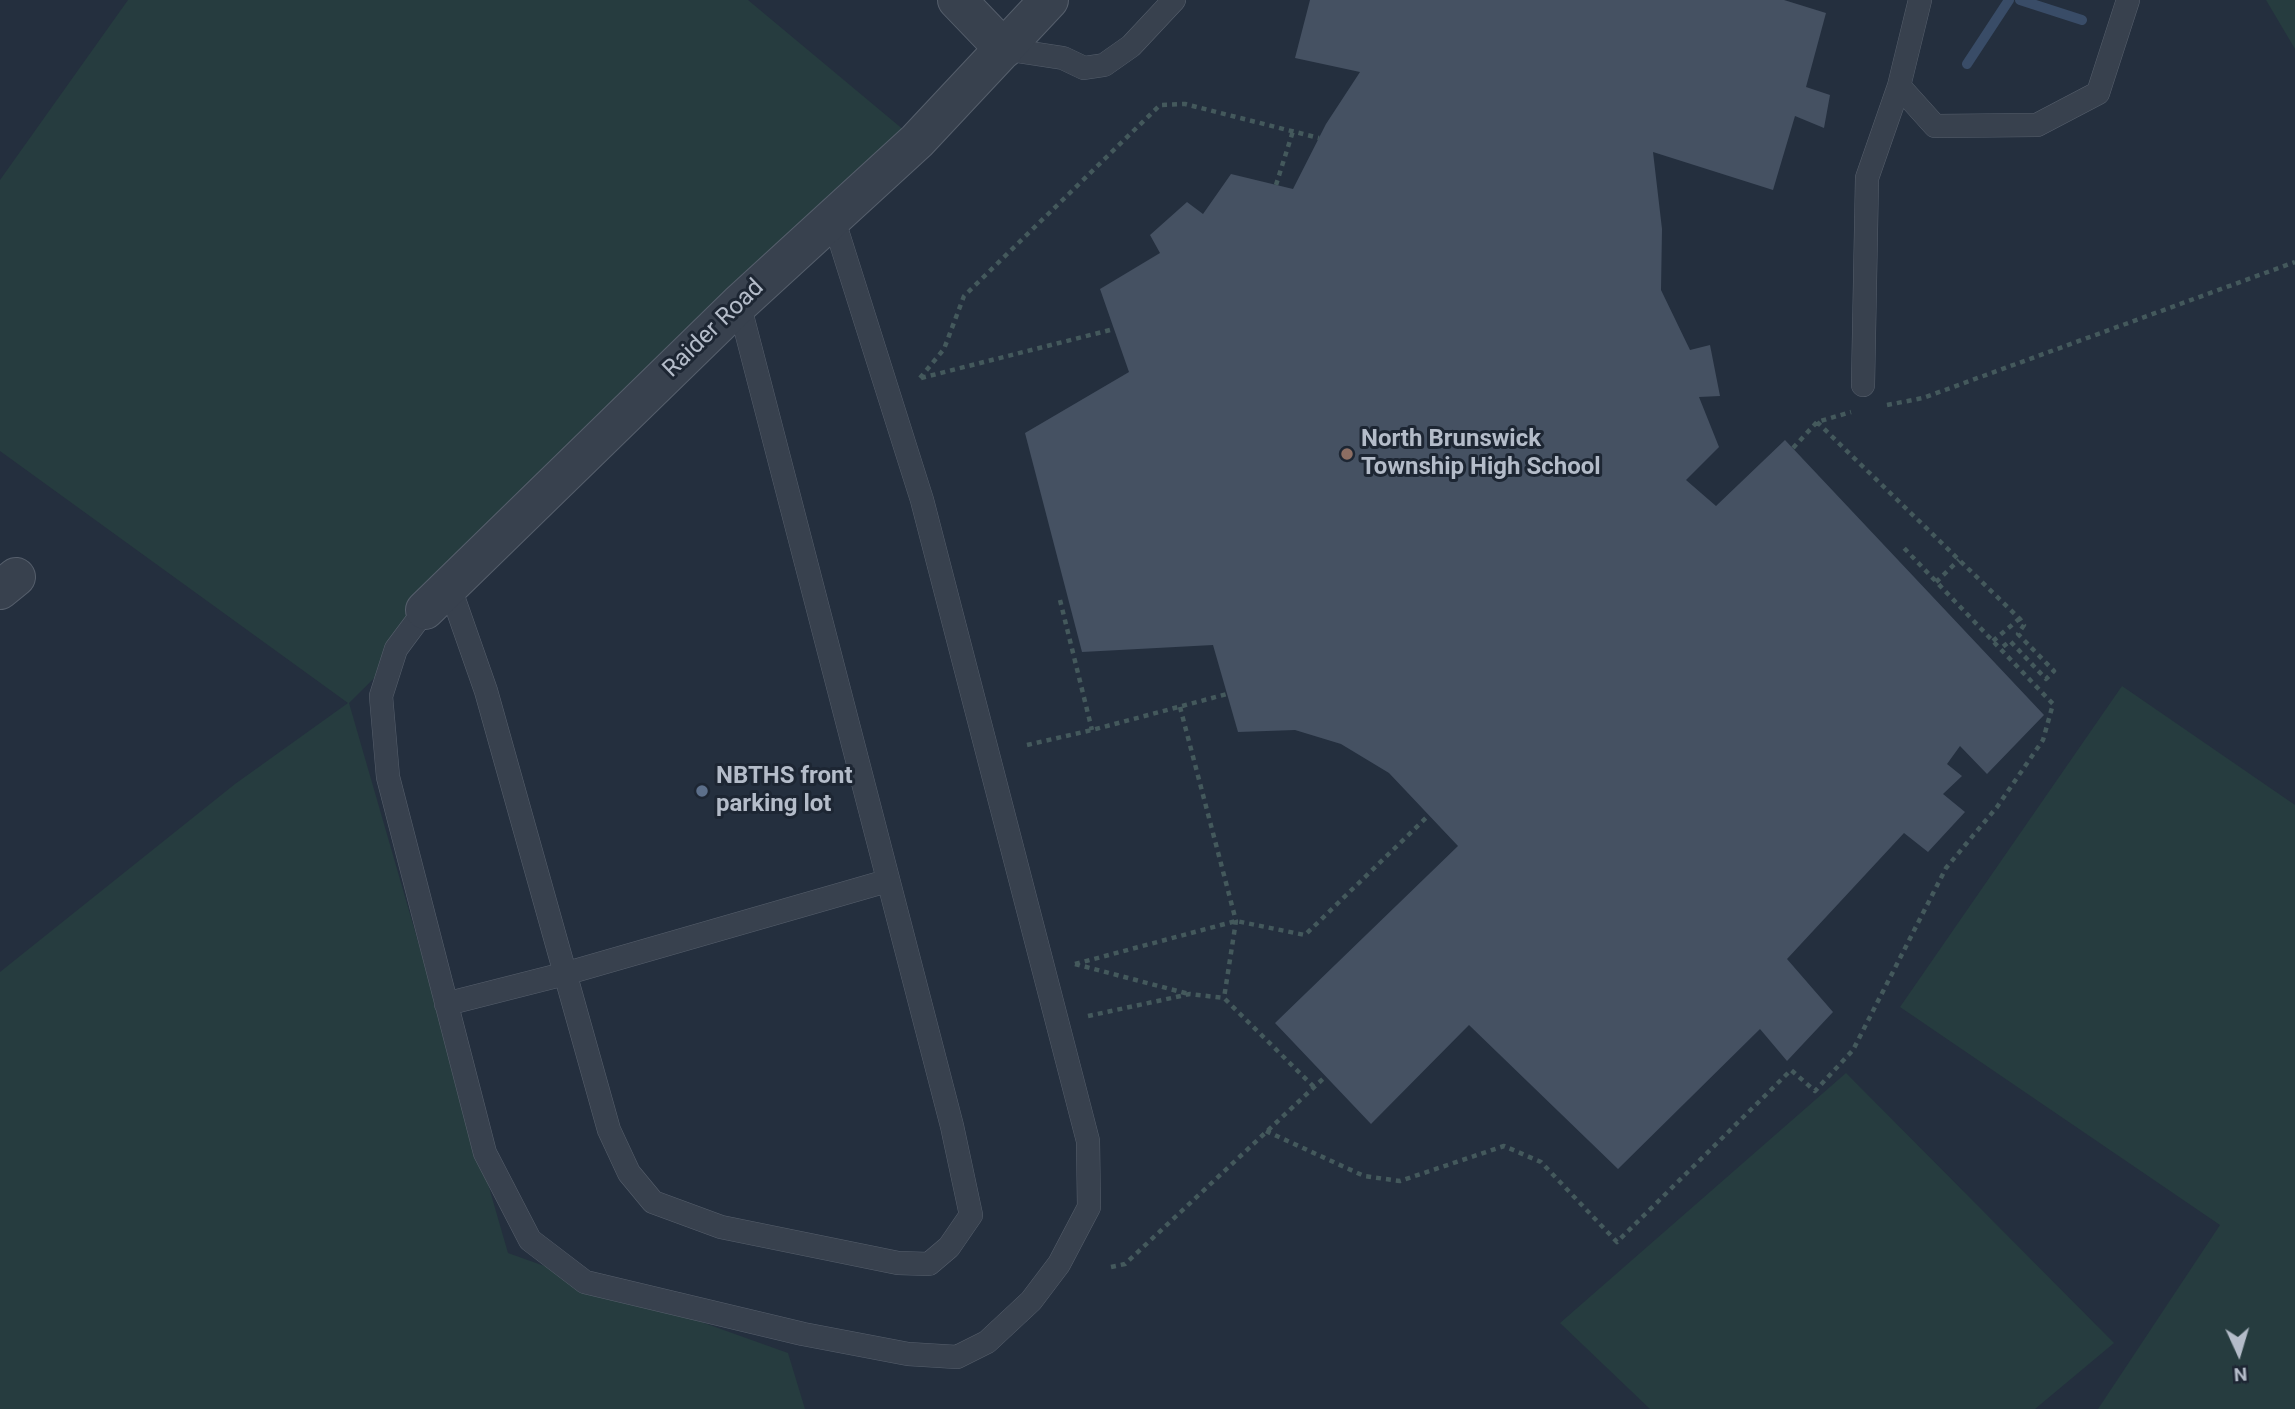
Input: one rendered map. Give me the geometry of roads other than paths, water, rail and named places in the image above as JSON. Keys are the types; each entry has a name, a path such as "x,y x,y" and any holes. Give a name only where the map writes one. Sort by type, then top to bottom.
{"street":[{"path":"957,0 1004,49"},
{"name":"Raider Road","path":"438,599 739,304 917,141 1049,0"}],"lane":[{"path":"1004,49 1063,58 1084,68 1104,65 1130,46 1174,0"},
{"path":"1863,385 1867,178 1899,86 1920,0"},
{"path":"1899,86 1935,126 2037,125 2098,93 2128,0"},
{"path":"739,304 952,1126 971,1215 950,1247 929,1264 898,1263 720,1227 653,1202 629,1173 609,1130 486,691 438,599 396,649 381,696 388,777 485,1153 530,1240 584,1282 803,1334 908,1354 957,1357 987,1342 1031,1301 1059,1264 1089,1207 1088,1141 926,513 833,218"},
{"path":"446,1004 565,974 887,881"}],"waterway":[{"path":"1967,64 2009,0"},
{"path":"2020,0 2082,20"}],"place":[{"name":"North Brunswick Township High School","path":"1347,454"},
{"name":"NBTHS front parking lot","path":"702,791"}]}
